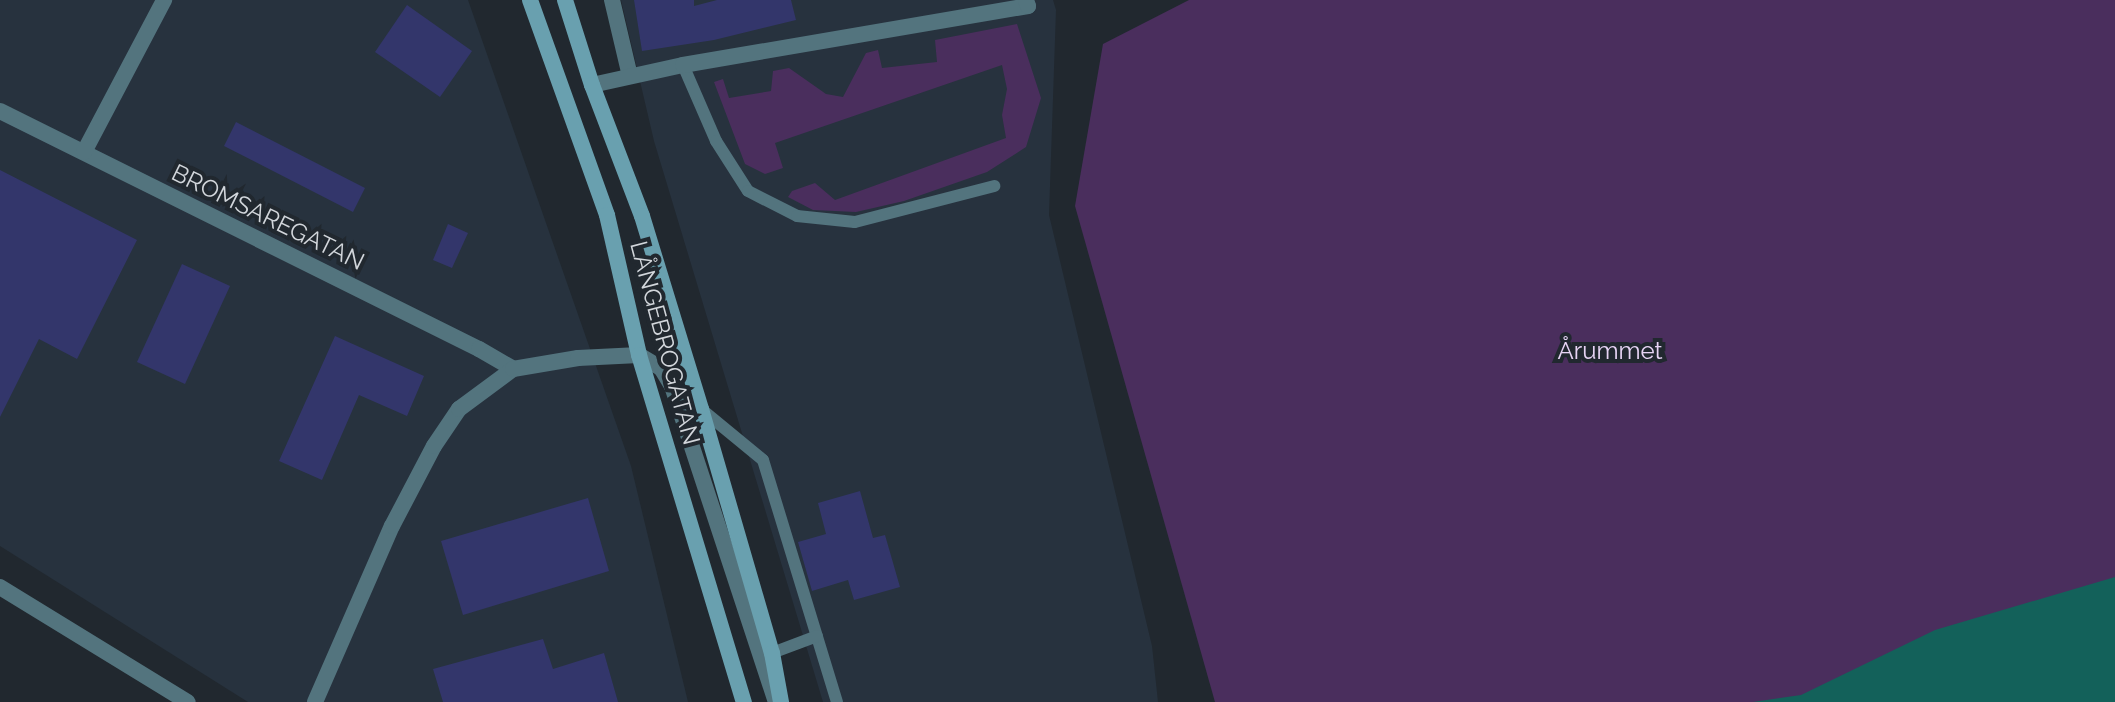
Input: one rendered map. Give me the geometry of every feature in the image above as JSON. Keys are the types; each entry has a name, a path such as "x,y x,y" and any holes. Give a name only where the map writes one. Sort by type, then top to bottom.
{"main road":[{"name":"LÅNGEBROGATAN","path":"530,0 607,215 639,355 744,702"},
{"name":"LÅNGEBROGATAN","path":"565,0 592,85 642,216 701,409 772,653 778,702"}],"street":[{"path":"84,152 164,0"},
{"path":"612,0 630,76"},
{"path":"592,85 683,65 1027,3"},
{"name":"BROMSAREGATAN","path":"0,111 479,349 513,369"},
{"path":"315,702 392,526 434,446 459,409 513,369 578,358 639,355 661,368 672,386 778,702"},
{"path":"0,587 188,702"}],"lane":[{"path":"683,65 716,141 748,191 797,216 855,222 994,186"},
{"path":"701,409 763,460 837,702"},
{"path":"772,653 817,636"}],"shaded area":[{"path":"0,0 468,0 631,466 688,702 248,702 0,546"},
{"path":"621,0 1053,0 1056,10 1049,215 1152,646 1158,702 823,702 654,141"},
{"path":"2115,577 2115,702 1753,702 1801,695 1935,630"}],"green space":[{"name":"Årummet","path":"1189,0 2115,0 2115,690 2040,702 1215,702 1075,206 1103,44"},
{"path":"1017,24 1041,98 1026,147 987,172 904,201 856,212 813,210 788,197 792,191 815,183 835,200 1006,138 1002,115 1007,89 1002,65 775,143 783,168 765,174 745,164 714,82 723,79 729,98 771,91 773,71 789,68 826,94 843,97 866,53 878,50 882,68 937,62 935,40"}],"building":[{"path":"634,0 694,0 694,6 717,0 791,0 796,20 714,40 642,51"},
{"path":"407,5 472,51 440,97 375,52"},
{"path":"236,122 365,188 353,212 224,146"},
{"path":"0,170 137,240 77,359 39,339 0,417"},
{"path":"448,224 468,233 452,268 433,260"},
{"path":"182,264 230,286 185,384 137,362"},
{"path":"335,336 424,376 407,416 359,395 322,480 279,461"},
{"path":"860,491 873,538 885,535 900,587 854,600 848,580 812,591 798,542 826,534 818,503"},
{"path":"588,498 609,571 463,615 441,541"},
{"path":"543,639 553,669 604,653 618,702 443,702 433,669"}]}
